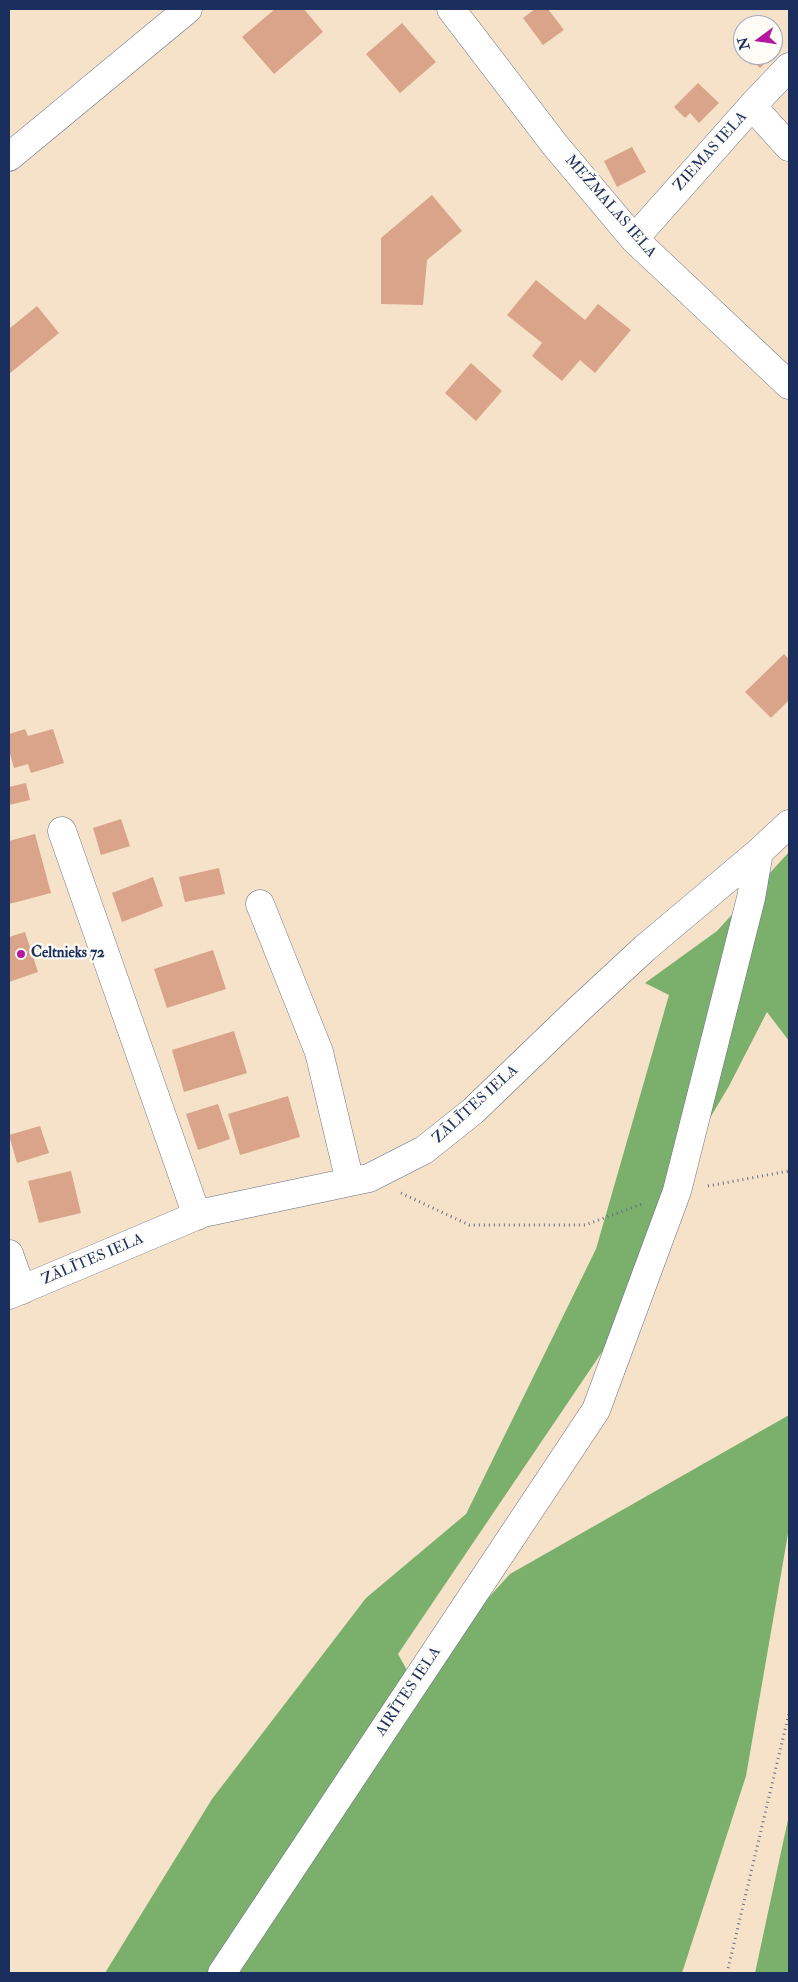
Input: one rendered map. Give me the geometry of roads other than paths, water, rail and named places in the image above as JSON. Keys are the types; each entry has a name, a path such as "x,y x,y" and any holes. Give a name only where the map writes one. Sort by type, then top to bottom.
{"street":[{"path":"9,157 188,9"},
{"name":"MEŽMALAS IELA","path":"451,9 555,145 634,239 789,385"},
{"name":"ZIEMAS IELA","path":"634,239 789,67"},
{"path":"752,106 789,147"},
{"name":"ZĀLĪTES IELA","path":"16,1292 196,1216 360,1180 424,1150 473,1111 645,948 759,852 789,824"},
{"path":"62,830 196,1216"},
{"name":"AIRĪTES IELA","path":"222,1973 596,1410 677,1191 748,907 759,852"},
{"path":"260,904 319,1052 360,1180"},
{"path":"9,1254 16,1292"}],"place":[{"name":"Celtnieks 72","path":"21,954"}]}
